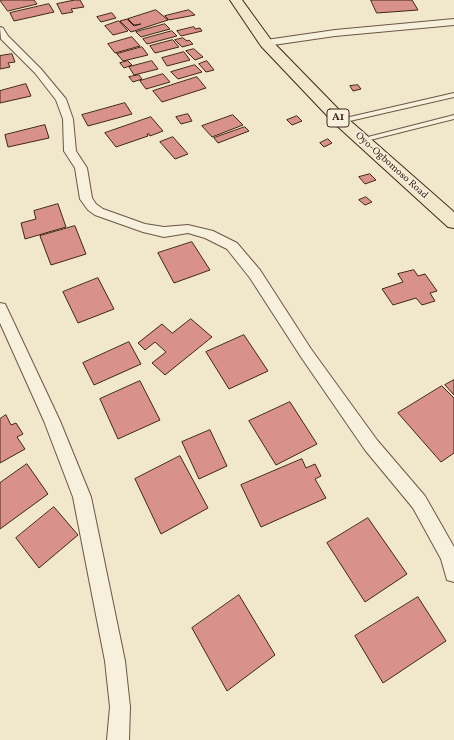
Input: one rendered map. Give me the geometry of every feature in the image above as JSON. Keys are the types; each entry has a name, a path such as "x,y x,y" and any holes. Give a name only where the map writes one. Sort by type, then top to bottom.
{"highway":[{"name":"Oyo-Ogbomoso Road","path":"236,0 242,11 266,43 341,121 454,222"}],"street":[{"path":"266,43 335,33 454,22"},
{"path":"0,30 4,37 38,71 61,99 68,119 70,151 81,168 86,199 92,207 99,212 143,228 164,232 188,229 209,234 232,246 255,274 306,353 371,445 420,502 449,556 454,573"},
{"path":"0,308 52,421 82,497 115,661 120,707 118,740"}],"lane":[{"path":"341,121 454,96"},
{"path":"362,140 454,117"}],"building":[{"path":"0,0 34,0 37,4 8,11"},
{"path":"80,0 84,7 71,9 73,12 62,14 57,4"},
{"path":"371,0 412,0 418,10 377,13"},
{"path":"49,4 54,12 14,21 10,13"},
{"path":"156,10 168,20 131,32 120,21 127,19 134,26 141,24 134,25 128,19"},
{"path":"189,10 195,15 169,20 165,16"},
{"path":"112,13 116,18 101,22 97,17"},
{"path":"119,21 128,31 113,35 105,26"},
{"path":"165,24 170,29 141,37 136,32"},
{"path":"194,27 195,29 200,28 202,31 181,36 177,31"},
{"path":"172,31 177,36 147,44 143,39"},
{"path":"132,37 140,46 115,53 108,44"},
{"path":"183,38 187,41 189,40 193,44 182,47 175,40"},
{"path":"173,40 179,47 155,53 150,46"},
{"path":"142,47 148,55 123,61 117,54"},
{"path":"194,49 203,57 195,60 186,51"},
{"path":"184,52 190,60 167,66 162,58"},
{"path":"12,54 15,62 8,63 10,67 0,69 0,56"},
{"path":"128,61 132,65 124,68 120,63"},
{"path":"152,61 158,69 134,75 129,67"},
{"path":"207,61 214,70 206,72 199,64"},
{"path":"195,65 202,72 178,79 171,72"},
{"path":"163,74 170,82 146,89 140,81"},
{"path":"139,75 142,79 133,82 129,77"},
{"path":"197,77 206,88 162,102 153,91"},
{"path":"26,84 31,96 0,103 0,91"},
{"path":"358,85 361,89 353,91 350,86"},
{"path":"125,103 132,114 88,126 82,115"},
{"path":"188,114 192,121 181,124 176,117"},
{"path":"233,115 243,125 212,137 202,126"},
{"path":"297,116 302,121 292,125 287,120"},
{"path":"151,117 163,131 150,136 147,134 148,136 116,147 105,133"},
{"path":"45,125 49,138 8,147 5,135"},
{"path":"245,127 249,131 218,143 214,138"},
{"path":"173,137 188,154 175,159 160,142"},
{"path":"328,139 332,143 324,147 320,143"},
{"path":"370,174 376,180 365,184 359,177"},
{"path":"366,197 372,202 365,205 359,200"},
{"path":"58,204 66,227 25,239 21,223 36,219 34,211"},
{"path":"75,226 86,254 51,265 40,236"},
{"path":"192,242 210,270 174,283 158,253"},
{"path":"414,270 418,276 425,274 437,291 430,293 435,301 422,305 416,298 393,305 382,289 403,282 398,274"},
{"path":"98,278 114,309 78,323 63,292"},
{"path":"191,319 212,337 165,375 152,363 166,352 155,342 145,350 138,343 162,324 172,333"},
{"path":"244,335 268,371 229,389 206,352"},
{"path":"129,342 141,364 94,385 83,363"},
{"path":"454,380 454,395 445,385"},
{"path":"140,381 160,420 118,439 100,399"},
{"path":"442,386 454,398 454,453 441,462 398,413"},
{"path":"290,402 317,444 276,465 249,421"},
{"path":"6,415 11,425 16,423 23,434 17,437 25,449 0,463 0,419"},
{"path":"210,430 227,466 199,479 182,442"},
{"path":"180,456 208,508 161,534 135,479"},
{"path":"302,459 306,468 315,464 321,476 315,479 326,498 261,527 241,485"},
{"path":"27,464 48,494 0,529 0,483"},
{"path":"54,507 78,535 39,568 16,538"},
{"path":"368,518 407,574 365,602 327,543"},
{"path":"239,595 275,655 227,691 192,628"},
{"path":"418,597 446,641 383,683 355,636"}]}
